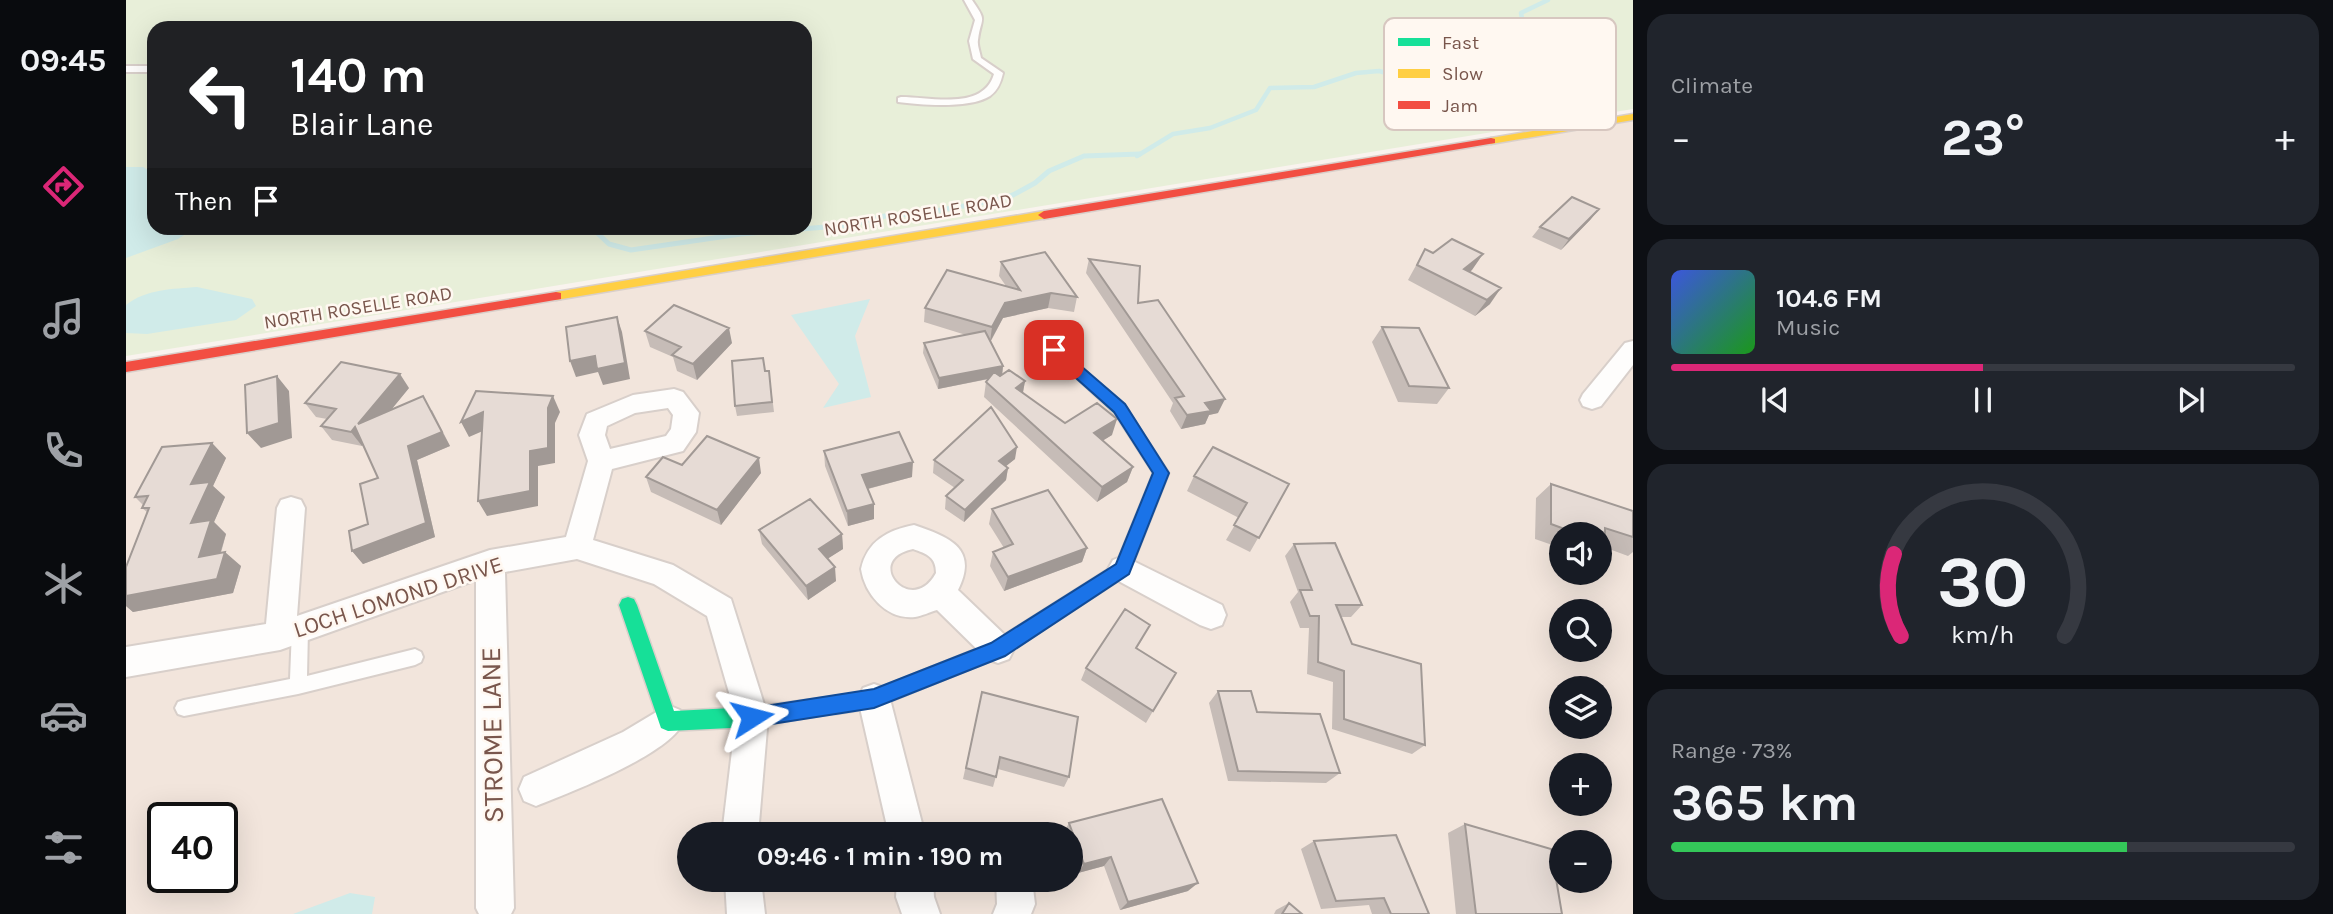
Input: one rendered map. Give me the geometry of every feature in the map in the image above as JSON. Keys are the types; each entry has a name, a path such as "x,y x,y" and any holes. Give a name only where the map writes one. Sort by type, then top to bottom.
{"main road":[{"name":"NORTH ROSELLE ROAD","path":"126,367 1555,130"},
{"path":"628,604 668,720 752,717 874,699 998,649 1123,569 1161,473 1120,408 1054,350"}],"street":[{"path":"1592,400 1633,349"},
{"path":"577,547 601,461"},
{"path":"290,633 291,508"},
{"name":"LOCH LOMOND DRIVE","path":"126,662 290,633 490,562 577,547 663,574 720,608 752,717 741,822"},
{"name":"STROME LANE","path":"490,562 495,908"},
{"path":"1123,569 1211,615"},
{"path":"941,594 998,649"},
{"path":"874,699 904,822"},
{"path":"536,789 635,744 668,720"},
{"path":"745,892 746,914"},
{"path":"915,892 921,914"},
{"path":"1012,914 1016,904 1015,892"}],"lane":[{"path":"901,100 967,101 984,96 996,83 999,74 977,60 972,41 980,27 980,21 968,0"},
{"path":"126,69 147,69"},
{"path":"290,633 299,686"},
{"path":"184,708 299,686 415,657"}],"shaded area":[{"path":"1633,117 1633,914 126,914 126,367 1555,130 1616,130 1616,120"}],"green space":[{"path":"126,0 1633,0 1633,109 1616,112 1616,18 1384,18 1384,130 1505,130 126,356"}],"water":[{"path":"126,167 143,167 147,169 147,235 184,235 126,258"},
{"path":"197,287 252,299 256,306 236,320 147,334 126,333 126,305 142,296 160,291"},
{"path":"870,299 855,336 871,397 823,408 839,384 791,315"},
{"path":"350,893 375,897 372,914 293,914"}],"building":[{"path":"1572,197 1599,209 1569,239 1540,227"},
{"path":"1452,239 1483,254 1464,269 1501,288 1487,300 1417,265 1425,249 1433,253"},
{"path":"1045,252 1077,297 1051,293 1005,303 992,327 925,308 947,270 1020,290 1001,262"},
{"path":"1089,259 1140,266 1138,303 1158,300 1225,399 1205,403 1211,411 1187,415 1175,398 1184,396"},
{"path":"674,305 729,328 693,364 672,355 681,347 645,331"},
{"path":"617,317 625,363 597,369 595,356 570,361 566,327"},
{"path":"1382,327 1419,328 1449,388 1409,386"},
{"path":"985,331 1003,366 939,378 924,343"},
{"path":"763,358 765,371 769,371 772,402 735,406 732,361"},
{"path":"341,362 400,374 358,424 423,396 442,432 408,446 426,523 352,551 349,531 368,524 360,484 378,478 355,427 351,432 321,426 336,409 305,403"},
{"path":"1009,370 1025,381 1016,388 1065,423 1097,403 1117,419 1094,433 1133,467 1102,487 986,382 994,372 1000,376"},
{"path":"277,376 279,423 247,433 245,385"},
{"path":"476,391 553,396 548,408 548,448 530,451 530,491 478,501 483,412 461,422"},
{"path":"991,407 1017,447 999,461 1008,468 965,510 946,496 963,480 934,460"},
{"path":"899,432 913,462 862,475 874,504 847,511 824,451"},
{"path":"707,436 759,458 717,510 646,477 663,457 682,465"},
{"path":"212,443 191,484 210,482 191,523 211,520 199,557 225,552 217,579 126,596 126,567 149,508 142,508 148,496 135,497 162,447"},
{"path":"1213,447 1289,484 1259,538 1234,525 1247,503 1194,476"},
{"path":"1551,484 1633,511 1633,537 1612,530 1612,522 1551,522"},
{"path":"1048,490 1087,548 1008,577 993,552 1013,544 992,509"},
{"path":"810,499 842,534 819,549 835,567 806,586 759,530"},
{"path":"1335,543 1362,605 1336,605 1352,644 1421,664 1425,745 1344,719 1344,671 1318,662 1319,616 1310,616 1300,590 1312,590 1294,544"},
{"path":"1125,609 1150,625 1136,648 1176,673 1153,711 1086,668"},
{"path":"1218,691 1251,691 1257,712 1320,714 1340,773 1238,771"},
{"path":"982,692 1078,717 1069,777 1000,757 996,777 966,768"},
{"path":"1162,799 1198,883 1128,902 1111,857 1084,864 1083,822 1073,822"},
{"path":"1465,824 1549,848 1549,893 1558,893 1562,914 1476,914"},
{"path":"1396,835 1429,914 1391,914 1384,898 1336,901 1314,841"},
{"path":"1289,903 1302,914 1282,914"}],"waterway":[{"path":"1522,18 1521,13 1548,0"},
{"path":"1137,156 1173,134 1210,128 1256,110 1270,88 1314,87 1356,73 1384,72"},
{"path":"812,228 850,225 885,216 924,213 997,200 1013,195 1035,183 1049,171 1084,156 1140,154"},
{"path":"599,235 609,244 631,250 734,235"}],"traffic: fast":[{"path":"1054,350 1121,411"},
{"path":"628,605 668,721 752,717 836,705"}],"traffic: slow":[{"path":"1616,120 1633,117"},
{"path":"1491,141 1556,130"},
{"path":"556,296 1044,215"},
{"path":"836,705 874,699 998,649 1123,569 1161,473 1121,411"}],"traffic: jam":[{"path":"1044,215 1491,141"},
{"path":"126,367 556,296"}],"route":[{"path":"752,717 874,699 998,649 1123,569 1161,473 1120,408 1054,350"}]}
